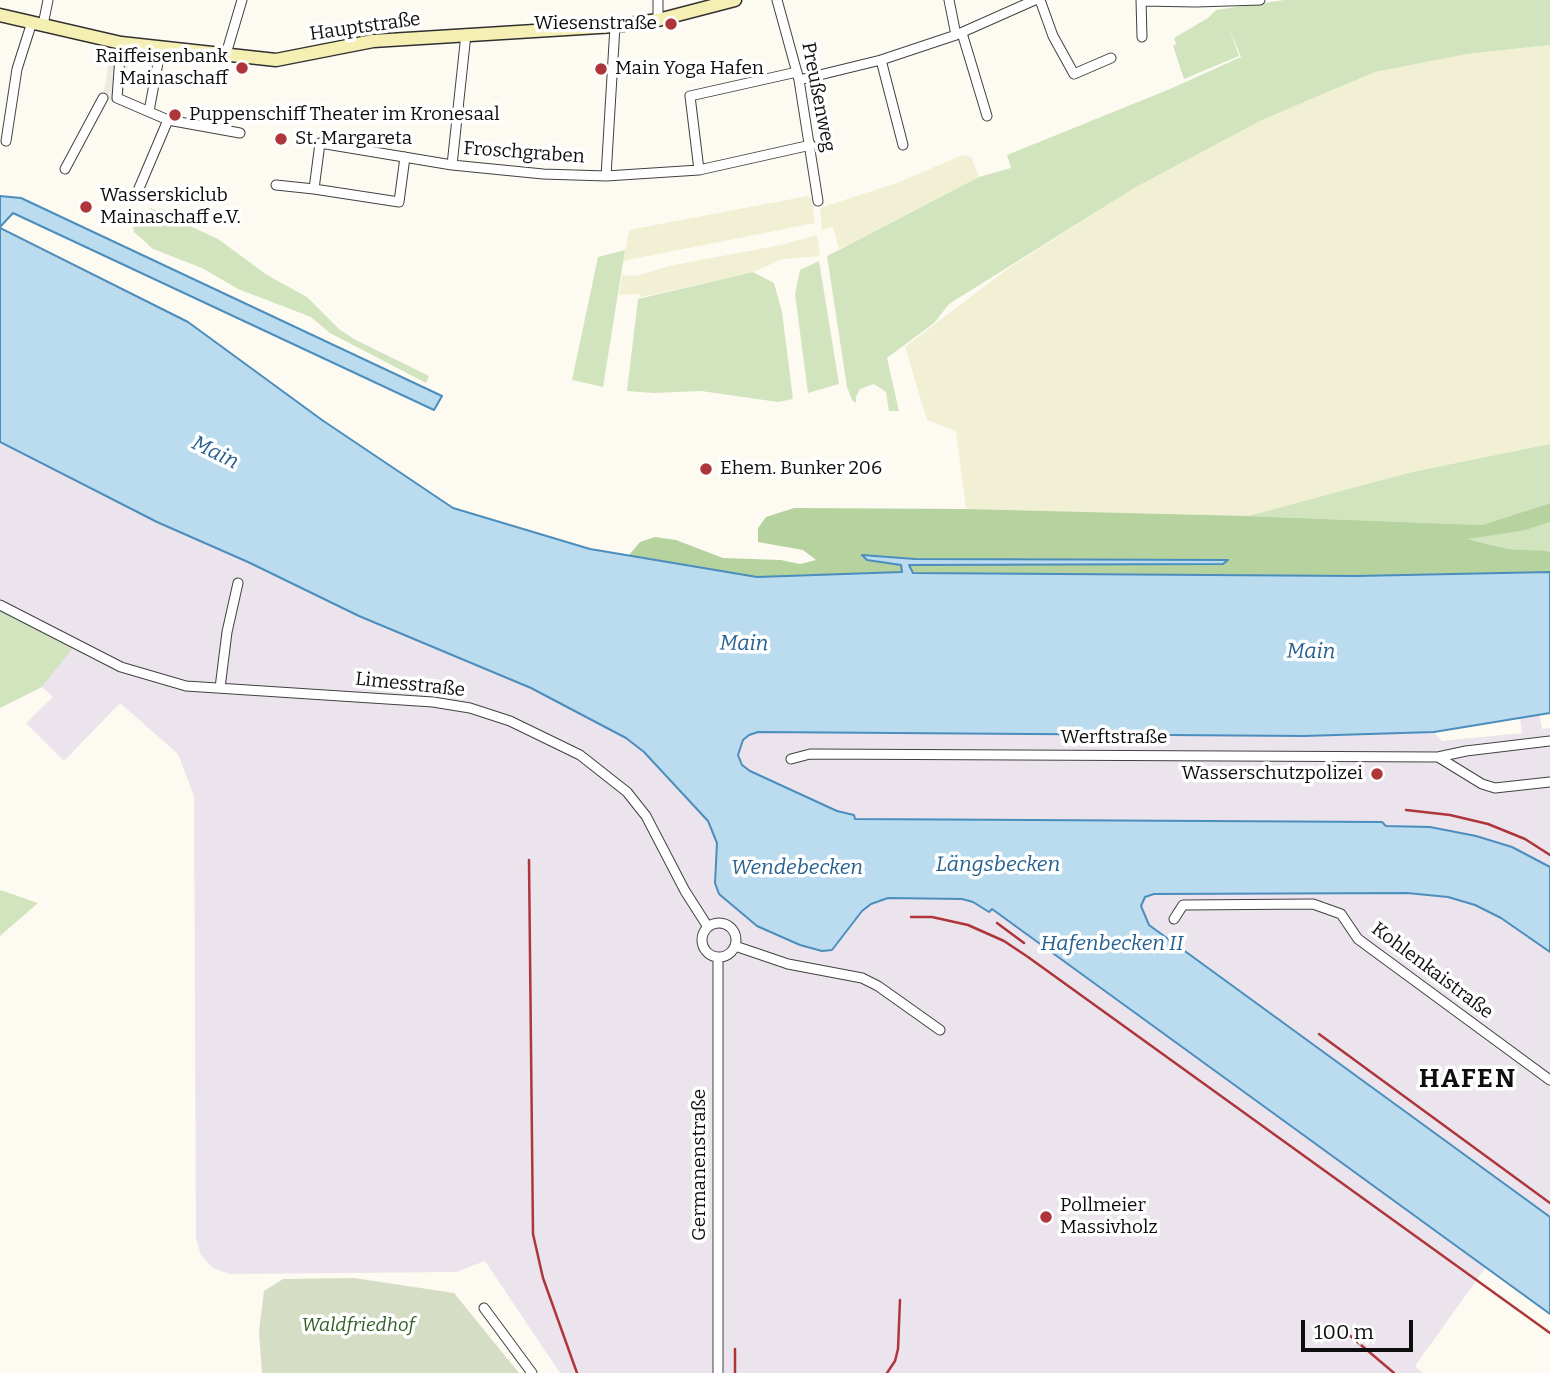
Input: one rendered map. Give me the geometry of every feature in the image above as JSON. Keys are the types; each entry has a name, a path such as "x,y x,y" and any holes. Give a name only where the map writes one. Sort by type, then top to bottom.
{"street":[{"path":"6,141 17,69 48,0"},
{"path":"226,54 242,0"},
{"path":"658,0 658,20"},
{"name":"Hauptstraße","path":"0,15 121,43 276,60 373,41 615,26 658,20 735,0"},
{"name":"Preußenweg","path":"777,0 798,76 818,201"},
{"path":"949,0 987,116"},
{"path":"699,170 690,96 881,60 959,34 1038,0 1058,46 1074,74 1111,58"},
{"path":"1143,37 1141,0 1260,0"},
{"path":"606,176 615,26"},
{"path":"452,164 466,34"},
{"path":"121,43 117,98 168,120 240,133"},
{"path":"149,111 161,47"},
{"path":"881,60 903,145"},
{"path":"65,169 103,97"},
{"path":"137,193 168,120"},
{"name":"Froschgraben","path":"314,190 320,143 452,164 543,174 606,176 699,170 811,145"},
{"path":"276,184 399,202 405,157"},
{"path":"219,688 238,583"},
{"name":"Limesstraße","path":"0,605 121,667 186,686 397,699 461,706 510,721 562,746 608,775 627,792 646,816 685,891 708,927"},
{"name":"Werftstraße","path":"791,760 810,754 1438,757 1550,741"},
{"path":"1438,757 1482,784 1495,788 1550,782"},
{"name":"Kohlenkaistraße","path":"1174,919 1183,905 1313,904 1341,914 1358,939 1550,1080"},
{"path":"719,923 729,926 735,935 735,946 730,954 718,958 709,954 703,946 702,936 708,927 719,923"},
{"path":"735,946 788,964 862,978 878,986 940,1030"},
{"name":"Germanenstraße","path":"718,958 718,1373"},
{"path":"484,1308 532,1373"}],"shaded area":[{"path":"1550,45 1550,444 1412,472 1248,516 966,509 956,431 927,420 905,347 1006,270 1136,187 1264,119 1375,72 1467,54"},
{"path":"111,48 130,51 122,105 103,98"},
{"path":"963,155 971,157 979,177 839,249 833,227 822,230 820,208 899,182"},
{"path":"808,196 812,199 815,223 623,261 629,230"},
{"path":"817,235 820,256 783,259 753,272 642,297 638,294 619,295 622,275 636,276 669,266 781,245"},
{"path":"0,442 157,522 248,562 359,616 531,688 591,718 749,735 758,732 1304,736 1434,732 1442,741 1522,733 1519,709 1538,708 1542,729 1550,728 1550,1280 1501,1246 1415,1366 1423,1373 560,1373 485,1261 456,1272 230,1274 213,1268 201,1255 196,1239 194,796 178,754 120,703 64,761 26,723 53,697 42,687 75,644 0,605"}],"green space":[{"path":"1284,0 1550,0 1550,45 1467,54 1375,72 1264,119 1136,187 949,304 934,323 887,358 899,411 889,411 886,392 874,384 860,389 856,403 852,400 847,387 827,256 979,177 1011,168 1007,155 1241,57 1229,27 1239,56 1184,79 1173,46 1176,44 1174,38 1208,18 1216,10"},
{"path":"151,208 218,239 267,275 307,297 339,329 354,339 429,376 426,383 330,333 311,317 238,289 202,268 153,249 134,232 133,227 141,225"},
{"path":"625,250 603,387 572,380 598,257"},
{"path":"819,261 839,384 808,393 795,294 800,270"},
{"path":"753,272 774,283 782,312 793,399 778,402 701,391 627,391 638,299"},
{"path":"1550,444 1550,503 1482,525 1248,516 1412,472"},
{"path":"1550,503 1550,522 1526,530 1468,539 1508,549 1550,552 1550,572 1356,576 913,573 908,564 1222,564 1227,560 915,559 864,555 867,560 902,565 902,572 757,577 629,555 640,542 655,537 676,540 723,558 781,560 800,564 816,560 803,550 758,542 758,528 766,517 794,508 966,509 1482,525"},
{"path":"1550,522 1550,552 1508,549 1465,538 1526,530"},
{"path":"0,605 76,644 42,687 0,708"},
{"path":"0,890 38,903 0,936"},
{"name":"Waldfriedhof","path":"354,1278 454,1293 519,1373 262,1373 259,1331 264,1291 283,1279"}],"water":[{"path":"0,196 21,198 442,396 434,410 13,213 0,227"},
{"path":"0,228 188,322 322,420 453,508 590,549 757,577 902,572 901,565 867,560 862,555 915,559 1228,560 1223,564 909,565 913,573 1356,576 1550,572 1550,713 1434,732 1304,736 758,732 743,740 738,755 742,765 750,771 837,811 854,815 855,819 1382,822 1386,826 1430,827 1476,836 1512,847 1550,867 1550,952 1501,918 1475,905 1448,897 1407,893 1154,894 1145,897 1141,906 1149,925 1550,1217 1550,1314 992,909 989,912 962,899 888,898 871,904 862,911 832,950 822,951 800,945 757,926 719,894 715,883 717,843 708,821 644,752 626,738 531,688 359,616 248,562 157,522 0,442"}],"railway":[{"path":"1406,810 1450,815 1488,824 1525,839 1550,855"},
{"path":"529,860 533,1234 543,1278 577,1373"},
{"path":"911,917 932,917 968,925 1004,941 1550,1333"},
{"path":"997,923 1024,943"},
{"path":"1319,1034 1550,1203"},
{"path":"887,1373 895,1361 898,1349 900,1300"},
{"path":"1348,1334 1394,1373"},
{"path":"735,1349 735,1373"}],"place":[{"name":"Wiesenstraße","path":"671,24"},
{"name":"Raiffeisenbank Mainaschaff","path":"242,68"},
{"name":"Main Yoga Hafen","path":"601,69"},
{"name":"Puppenschiff Theater im Kronesaal","path":"175,115"},
{"name":"St. Margareta","path":"281,139"},
{"name":"Wasserskiclub Mainaschaff e.V.","path":"86,207"},
{"name":"Ehem. Bunker 206","path":"706,469"},
{"name":"Wasserschutzpolizei","path":"1377,774"},
{"name":"Pollmeier Massivholz","path":"1046,1217"}],"district":[{"name":"HAFEN","path":"1468,1080"}],"water label":[{"name":"Main","path":"215,453"},
{"name":"Main","path":"744,644"},
{"name":"Main","path":"1311,652"},
{"name":"Längsbecken","path":"998,865"},
{"name":"Wendebecken","path":"797,868"},
{"name":"Hafenbecken II","path":"1112,944"}]}
